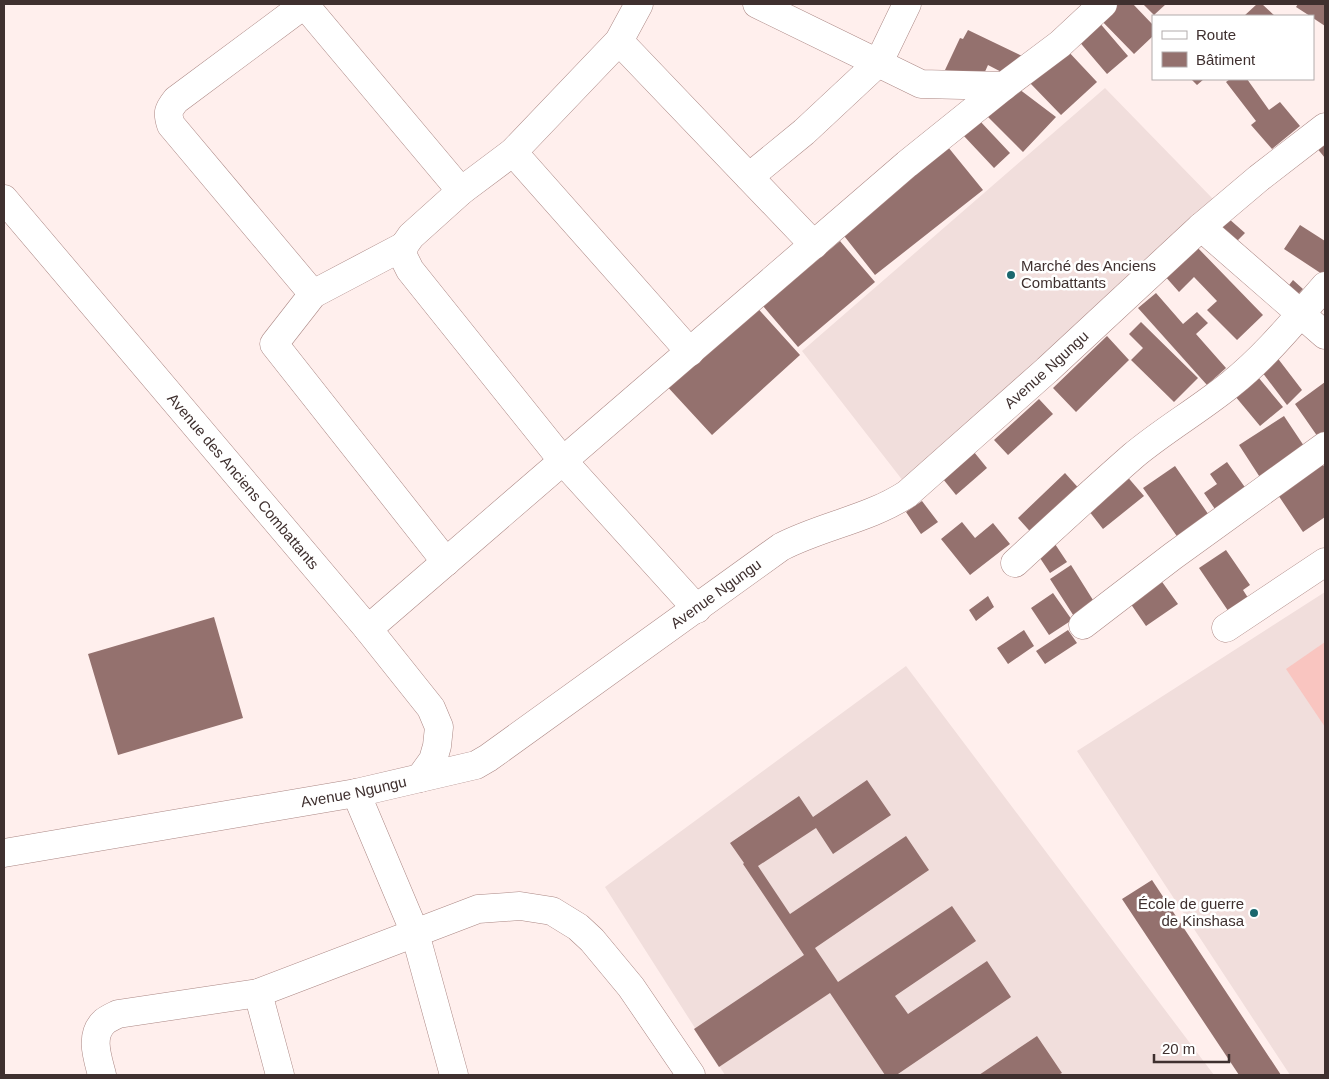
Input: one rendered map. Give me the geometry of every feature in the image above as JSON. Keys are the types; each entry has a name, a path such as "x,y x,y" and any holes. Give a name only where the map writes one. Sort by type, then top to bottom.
{"street":[{"path":"313,294 171,125 168,115 170,107 176,100 304,4 461,191"},
{"path":"446,562 274,344 313,294 404,246 411,236 461,191 513,152 619,41 640,4"},
{"path":"757,4 921,84 1004,86"},
{"path":"750,176 804,132 879,62 907,4"},
{"path":"368,629 908,164 1004,86 1060,44 1103,4"},
{"path":"619,41 814,245"},
{"name":"Avenue Ngungu","path":"4,853 356,793 476,765 697,609 781,547 809,533 893,503 907,494 1047,370 1201,227 1259,178 1325,127"},
{"path":"513,152 690,352"},
{"name":"Avenue des Anciens Combattants","path":"6,205 368,629 430,708 439,727 437,746 433,760 420,778"},
{"path":"1201,227 1325,335"},
{"path":"404,246 403,256 410,270 563,461 697,609"},
{"path":"1015,563 1133,456 1161,433 1232,384 1269,350 1325,286"},
{"path":"1083,625 1173,556 1325,446"},
{"path":"1226,628 1325,562"},
{"path":"356,793 415,933 454,1075"},
{"path":"102,1075 95,1043 98,1031 104,1022 118,1014 258,992 478,909 520,906 552,911 578,927 592,940 631,987 690,1075"},
{"path":"258,992 280,1075"}],"shaded area":[{"name":"Marché des Anciens Combattants","path":"1105,88 1213,199 907,486 802,351"},
{"name":"École de guerre de Kinshasa","path":"1325,592 1325,1075 1290,1075 1077,751"},
{"path":"1325,642 1325,727 1286,669"},
{"path":"906,666 1214,1075 725,1075 605,887"}],"building":[{"path":"1110,4 1133,4 1152,24 1152,37 1134,54 1097,16"},
{"path":"1143,4 1166,4 1154,15"},
{"path":"1257,4 1262,4 1274,15 1245,15"},
{"path":"1298,4 1325,4 1325,26 1314,19 1314,15 1308,15 1296,7"},
{"path":"1098,21 1128,56 1107,74 1077,39"},
{"path":"968,30 1022,56 1011,77 988,65 979,85 945,70 960,38 963,39"},
{"path":"1066,49 1097,82 1061,115 1030,83"},
{"path":"1192,80 1203,80 1197,85"},
{"path":"1229,80 1248,80 1269,110 1280,102 1300,126 1272,149 1251,125 1256,121 1226,82"},
{"path":"1015,86 1056,117 1023,152 984,113"},
{"path":"979,120 1010,153 994,168 963,135"},
{"path":"1325,139 1325,158 1316,147"},
{"path":"948,147 983,190 875,275 841,232"},
{"path":"1228,218 1245,233 1235,243 1286,289 1293,280 1303,289 1291,302 1214,234"},
{"path":"1300,225 1325,241 1325,276 1284,249"},
{"path":"840,241 875,282 798,347 763,306"},
{"path":"1195,245 1263,315 1237,340 1207,310 1217,301 1194,277 1179,292 1164,275"},
{"path":"1156,293 1183,324 1197,312 1208,323 1196,334 1226,368 1207,385 1138,308"},
{"path":"753,303 800,355 712,435 664,383"},
{"path":"1141,322 1198,378 1174,402 1131,360 1143,348 1129,334"},
{"path":"1107,336 1129,360 1076,412 1053,388"},
{"path":"1276,356 1302,390 1287,405 1262,372"},
{"path":"1258,377 1283,407 1260,426 1235,396"},
{"path":"1325,382 1325,436 1320,440 1295,404"},
{"path":"1039,399 1053,414 1008,455 994,440"},
{"path":"1284,416 1308,452 1263,482 1239,445"},
{"path":"974,452 987,468 956,495 943,479"},
{"path":"1319,458 1325,468 1325,517 1303,532 1274,489"},
{"path":"1227,462 1249,493 1219,515 1204,493 1217,484 1210,474"},
{"path":"1175,466 1213,521 1181,542 1143,488"},
{"path":"1065,473 1083,493 1036,538 1018,518"},
{"path":"1125,474 1144,496 1103,529 1085,506"},
{"path":"922,501 938,522 921,534 906,512"},
{"path":"962,522 975,538 993,523 1010,544 970,575 941,539"},
{"path":"1055,544 1067,562 1050,573 1038,555"},
{"path":"1226,550 1250,585 1243,590 1254,607 1235,621 1199,568"},
{"path":"1071,565 1098,608 1077,621 1050,579"},
{"path":"1160,579 1178,604 1146,626 1128,600"},
{"path":"1053,593 1072,620 1049,635 1031,608"},
{"path":"988,596 994,607 976,621 969,610"},
{"path":"214,617 243,718 118,755 88,654"},
{"path":"1024,630 1034,646 1008,664 997,648"},
{"path":"1068,630 1077,643 1045,664 1036,651"},
{"path":"867,780 891,815 833,854 816,828 758,866 790,914 906,836 929,870 815,948 838,982 952,906 976,941 895,996 908,1014 987,961 1011,997 899,1075 885,1075 830,993 719,1067 694,1029 804,955 730,843 799,796 813,817"},
{"path":"1152,880 1281,1075 1239,1075 1122,899"},
{"path":"1037,1036 1062,1073 1058,1075 979,1075"}],"place":[{"name":"Marché des Anciens Combattants","path":"1011,275"},
{"name":"École de guerre de Kinshasa","path":"1254,913"}]}
